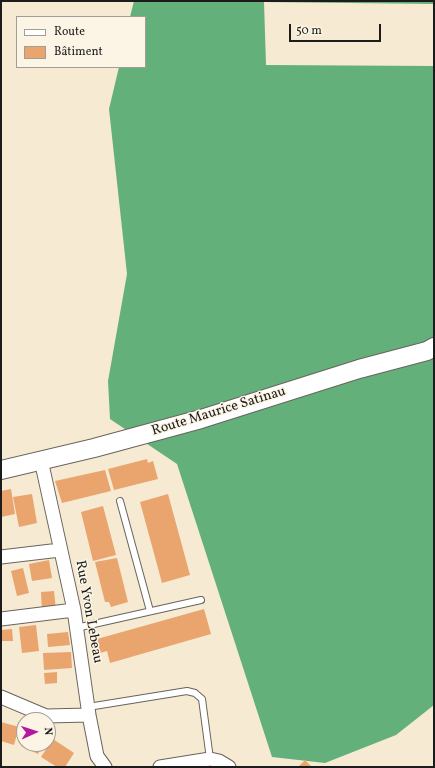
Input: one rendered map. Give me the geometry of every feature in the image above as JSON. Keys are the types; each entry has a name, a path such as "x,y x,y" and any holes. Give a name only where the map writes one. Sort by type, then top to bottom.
{"main road":[{"name":"Route Maurice Satinau","path":"1,470 94,448 201,419 359,369 427,351 434,347"}],"street":[{"name":"Rue Yvon Lebeau","path":"41,460 74,610 97,756 105,767"},
{"path":"1,557 60,550"},
{"path":"1,619 74,610"},
{"path":"1,697 46,716 89,711"},
{"path":"160,767 210,759 219,761 229,767"}],"lane":[{"path":"120,501 150,611"},
{"path":"76,628 201,600"},
{"path":"89,711 187,691 195,693 202,699 210,759"}],"green space":[{"path":"134,1 434,1 434,4 264,2 266,65 434,66 434,705 396,735 325,763 272,757 177,464 110,419 108,381 127,274 109,109 119,68 146,68 146,16 130,16"}],"building":[{"path":"147,459 148,463 153,461 158,479 114,490 108,469"},
{"path":"105,470 111,491 62,503 55,481"},
{"path":"11,489 15,514 1,517 1,491"},
{"path":"32,494 37,523 19,527 13,497"},
{"path":"168,494 190,575 162,583 140,502"},
{"path":"103,506 116,555 93,561 81,512"},
{"path":"117,558 128,602 111,607 109,602 105,602 95,562"},
{"path":"49,560 52,578 32,581 29,564"},
{"path":"23,568 29,593 17,596 11,571"},
{"path":"54,591 56,610 42,612 41,592"},
{"path":"204,609 211,634 110,663 107,651 100,653 97,639"},
{"path":"36,625 39,651 22,653 19,627"},
{"path":"12,629 13,641 1,641 1,630"},
{"path":"68,632 70,645 48,647 47,634"},
{"path":"71,652 72,668 44,670 43,653"},
{"path":"57,672 57,683 45,684 44,673"},
{"path":"1,722 16,726 16,738 14,745 1,741"},
{"path":"56,741 74,753 65,767 57,767 41,757 44,752 56,752"},
{"path":"305,760 312,767 298,767"}]}
